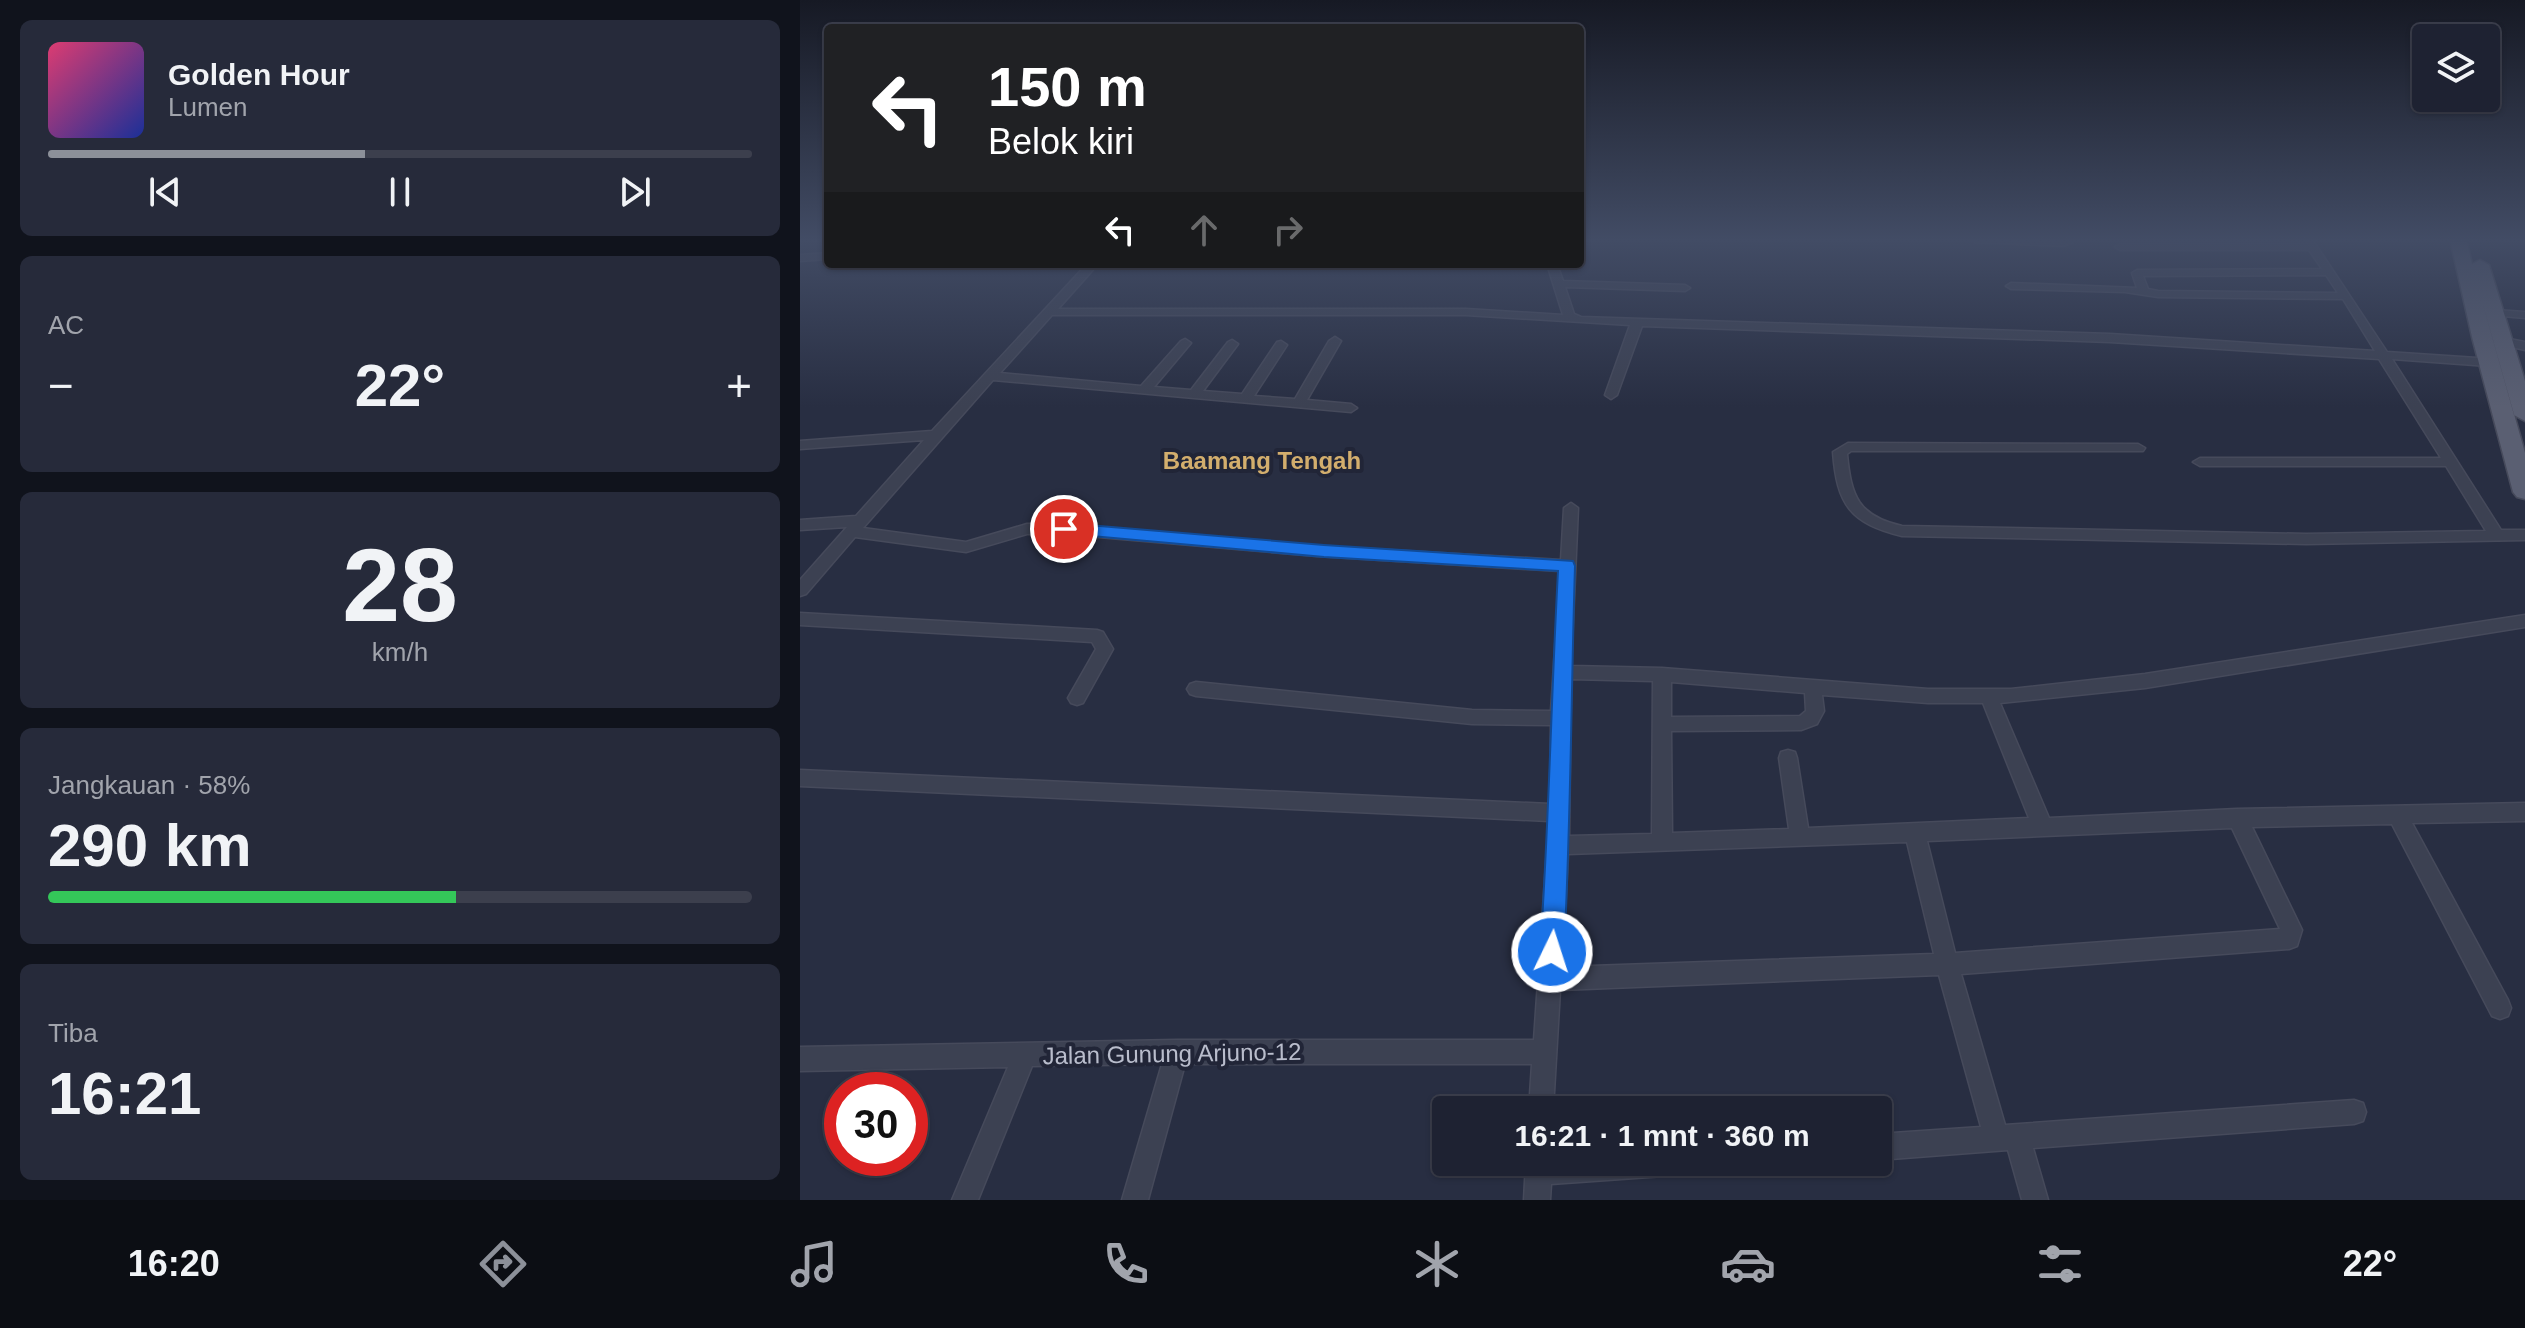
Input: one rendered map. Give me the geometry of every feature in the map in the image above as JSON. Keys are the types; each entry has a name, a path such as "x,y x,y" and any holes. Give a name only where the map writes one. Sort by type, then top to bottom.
{"main road":[{"path":"2471,295 2488,362 2520,460 2525,492"},
{"path":"2489,295 2525,415"}],"street":[{"path":"800,590 1065,295"},
{"path":"1563,295 1571,319"},
{"path":"2296,295 2346,296 2497,536"},
{"path":"1049,312 1466,312 1637,323 2110,338 2488,362"},
{"path":"2495,313 2525,315"},
{"path":"1611,395 1637,323"},
{"path":"2481,337 2525,346"},
{"path":"1299,403 1335,341"},
{"path":"1145,389 1185,343"},
{"path":"1194,394 1232,344"},
{"path":"1245,399 1281,345"},
{"path":"991,376 1351,408"},
{"path":"800,445 936,435"},
{"path":"2138,448 1848,447 1840,452 1846,491 1854,510 1875,525 1902,531 2306,539 2525,535"},
{"path":"2200,462 2450,462"},
{"path":"1541,1096 1559,845 1560,718 1571,508"},
{"path":"800,525 855,526 966,547 1027,529 1064,529 1324,551 1567,566"},
{"path":"800,619 1097,636 1105,649 1077,698"},
{"path":"1562,672 1662,675 1813,688 1989,697 2145,681 2525,621"},
{"path":"1662,675 1662,843"},
{"path":"1662,724 1801,723 1811,719 1815,711 1813,688"},
{"path":"1196,689 1472,717 1560,718"},
{"path":"1989,697 2042,825"},
{"path":"1788,758 1800,838"},
{"path":"800,778 1559,813"},
{"path":"1559,845 1800,838 2237,818 2525,812"},
{"path":"2397,815 2500,1008"},
{"path":"1550,979 1947,964 2289,939 2291,930 2237,818"},
{"path":"1915,833 1947,964 2007,1138 2035,1200"},
{"path":"1135,1200 1177,1052"},
{"name":"Jalan Gunung Arjuno-12","path":"800,1059 1177,1052 1543,1052"},
{"path":"965,1200 1024,1056"},
{"path":"1892,1146 2354,1112"},
{"path":"1537,1200 1538,1176"}],"district":[{"name":"Baamang Tengah","path":"1262,461"}],"route":[{"path":"1064,529 1324,551 1567,566 1560,718 1559,845 1552,952"}]}
